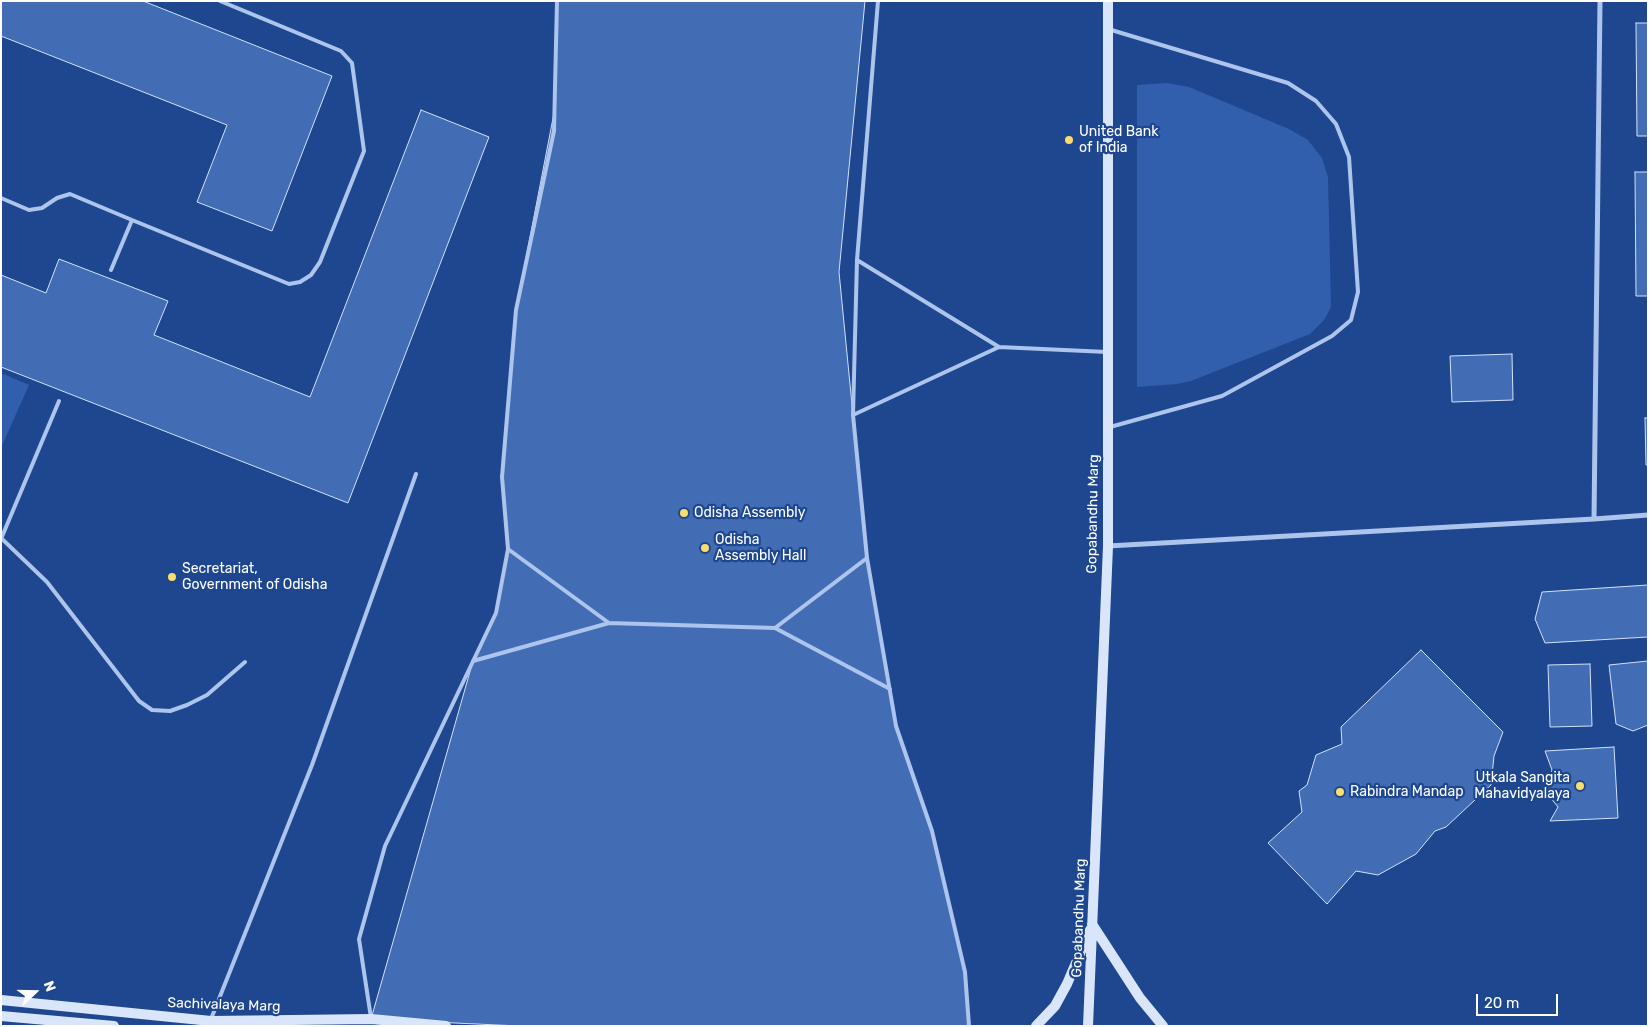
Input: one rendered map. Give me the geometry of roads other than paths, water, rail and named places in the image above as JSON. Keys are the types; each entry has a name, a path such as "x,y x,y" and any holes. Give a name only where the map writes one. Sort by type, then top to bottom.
{"main road":[{"name":"Gopabandhu Marg","path":"1088,1026 1108,546 1108,1"},
{"path":"1036,1026 1055,1006 1092,924"},
{"path":"1092,924 1140,998 1163,1026"},
{"name":"Sachivalaya Marg","path":"1,1000 211,1021 372,1019 446,1026"},
{"path":"1,1016 114,1026"}],"street":[{"path":"1594,519 1600,1"},
{"path":"1108,546 1648,515"}],"lane":[{"path":"1,198 28,210 42,208 56,198 70,194 289,284 300,282 311,275 320,262 364,151 352,63 341,51 220,1"},
{"path":"372,1019 359,939 385,846 496,613 508,549 502,477 515,320 554,131 557,1"},
{"path":"878,1 856,260 853,415 867,558 896,726 934,840 965,972 970,1026"},
{"path":"1108,29 1288,83 1316,101 1336,124 1349,157 1358,292 1351,320 1332,336 1230,392 1192,405 1108,427"},
{"path":"111,270 132,220"},
{"path":"856,260 999,347"},
{"path":"853,415 999,347 1107,352"},
{"path":"59,401 1,538 47,582 139,701 152,710 170,710 188,705 206,695 245,662"},
{"path":"211,1021 312,765 416,474"},
{"path":"508,549 609,623"},
{"path":"775,628 867,558"},
{"path":"473,661 609,623 775,628 890,689"}],"place":[{"name":"United Bank of India","path":"1069,140"},
{"name":"Odisha Assembly","path":"684,513"},
{"name":"Odisha Assembly Hall","path":"705,548"},
{"name":"Secretariat, Government of Odisha","path":"172,577"},
{"name":"Utkala Sangita Mahavidyalaya","path":"1580,786"},
{"name":"Rabindra Mandap","path":"1340,792"}]}
